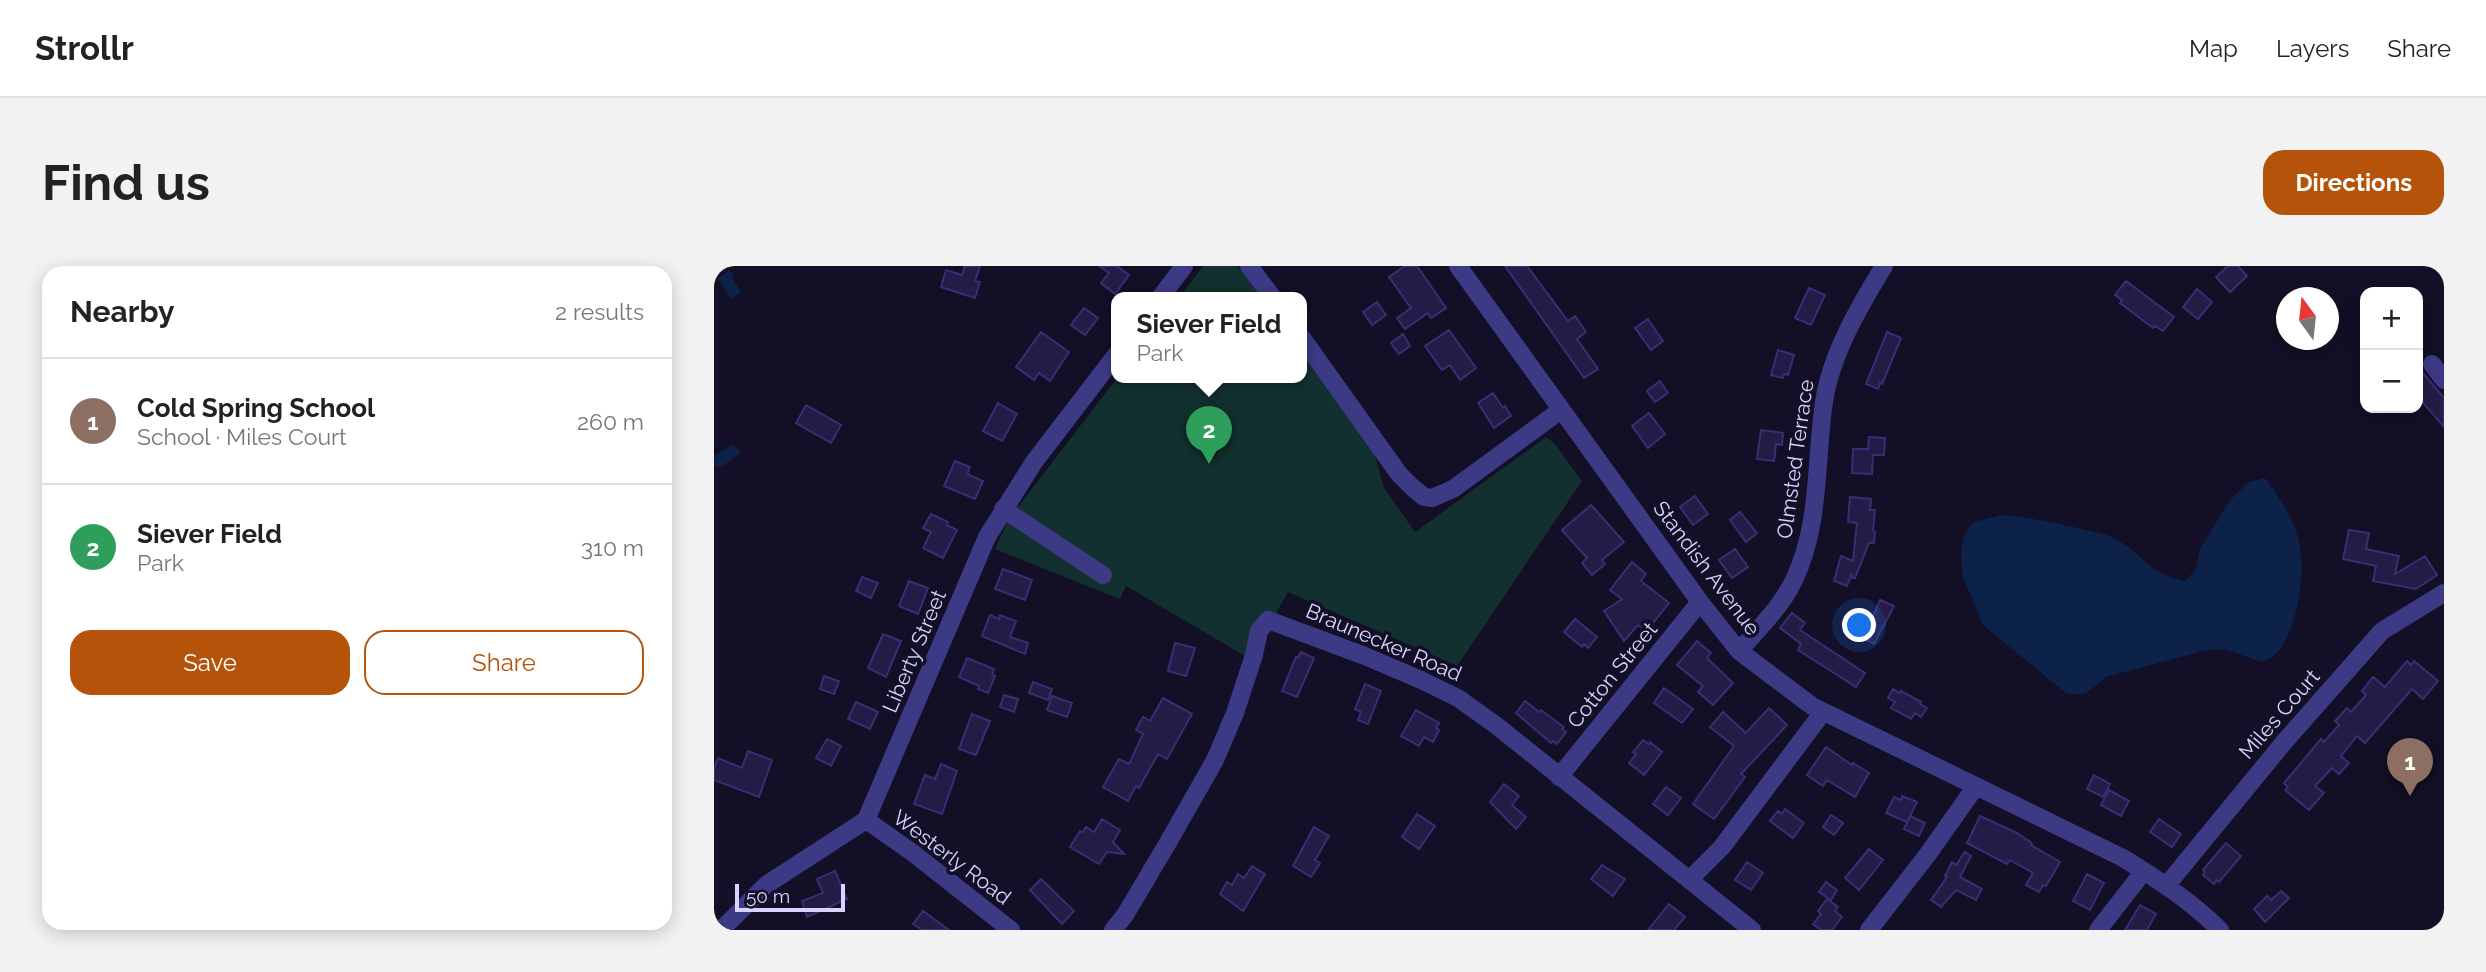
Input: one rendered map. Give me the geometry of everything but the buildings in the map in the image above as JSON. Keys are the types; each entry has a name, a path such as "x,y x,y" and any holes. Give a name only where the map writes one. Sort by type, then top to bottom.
{"street":[{"path":"1164,292 1184,266"},
{"path":"1249,266 1268,292"},
{"name":"Standish Avenue","path":"1458,266 1700,602 1739,651 1771,677 1824,712 2144,871 2204,914 2220,930"},
{"name":"Olmsted Terrace","path":"1739,651 1794,581 1809,539 1816,498 1824,400 1833,366 1849,328 1884,266"},
{"path":"1307,345 1399,474 1424,497 1441,496 1453,489 1561,410"},
{"name":"Liberty Street","path":"866,820 987,537 1034,461 1111,361"},
{"path":"2432,364 2444,380"},
{"path":"1003,509 1102,575"},
{"name":"Miles Court","path":"2166,886 2284,741 2382,631 2444,593"},
{"name":"Cotton Street","path":"1559,776 1700,602"},
{"name":"Braunecker Road","path":"1114,930 1167,846 1215,761 1236,713 1259,631 1268,620 1366,656 1458,698 1497,726 1752,930"},
{"path":"1689,880 1722,847 1824,712"},
{"path":"1869,930 1976,786"},
{"path":"721,930 765,885 866,820"},
{"name":"Westerly Road","path":"866,820 913,853 1011,930"},
{"path":"2098,930 2144,871"}],"green space":[{"path":"1203,266 1238,266 1257,292 1184,292"},
{"path":"1307,361 1374,451 1384,488 1415,532 1546,437 1554,443 1582,481 1457,666 1288,592 1250,659 1126,586 1120,599 995,549 1009,519 1113,383 1307,383"}],"water":[{"path":"730,270 741,292 731,299 718,278"},
{"path":"733,445 739,450 739,454 720,468 715,466 714,456"},
{"path":"2265,478 2294,526 2302,563 2299,596 2291,629 2276,654 2268,659 2262,662 2224,649 2203,651 2106,677 2085,694 2067,694 1983,625 1963,577 1963,538 1973,522 2012,515 2105,535 2122,543 2163,574 2185,581 2196,569 2200,549 2230,500 2249,482"}],"place":[{"name":"Siever Field","path":"1209,464"},
{"name":"Cold Spring School","path":"2410,796"}]}
